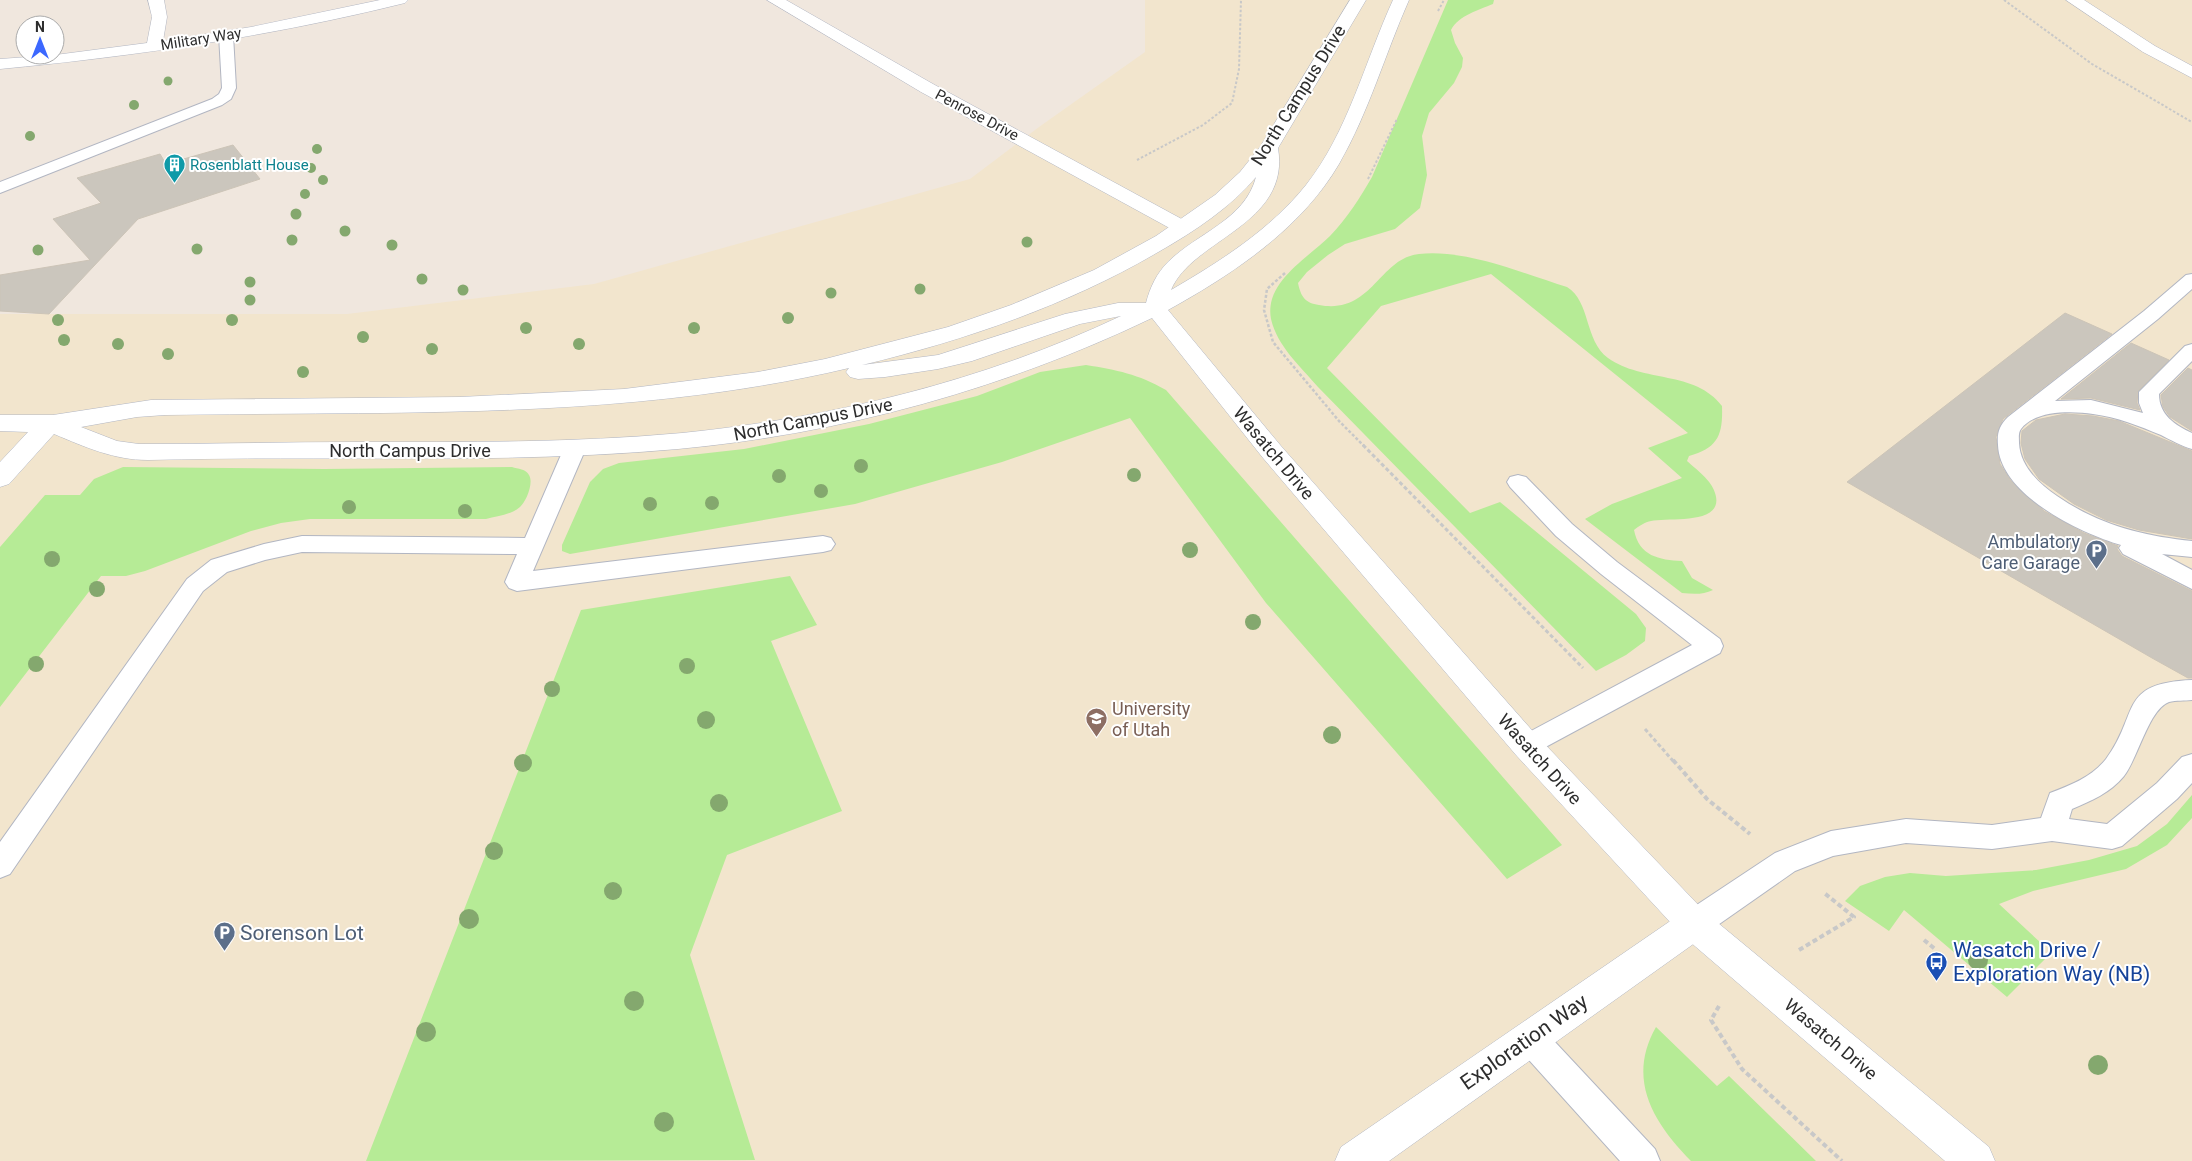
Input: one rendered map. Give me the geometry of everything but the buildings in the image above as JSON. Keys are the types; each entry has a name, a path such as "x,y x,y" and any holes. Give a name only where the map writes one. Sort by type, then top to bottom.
{"main road":[{"path":"154,46 160,18 160,9 156,0"},
{"name":"Military Way","path":"0,64 154,46 226,35 344,14 400,0"},
{"name":"Penrose Drive","path":"774,0 927,88 1182,227"},
{"name":"North Campus Drive","path":"0,423 50,423 159,407 439,405 561,401 650,392 798,371 902,348 1000,317 1053,296 1109,270 1182,227 1214,205 1241,182 1269,148 1358,0"},
{"name":"North Campus Drive","path":"50,423 123,450 575,448 676,442 729,436 896,404 933,394 1023,364 1093,337 1155,308 1240,255 1274,228 1313,189 1342,143 1400,0"},
{"path":"2074,0 2150,49 2192,73"},
{"path":"798,371 859,372 926,364 962,356 1085,315 1108,310 1155,308 1164,281 1176,266 1236,222 1251,207 1262,191 1268,176 1269,148"},
{"name":"Wasatch Drive","path":"1155,308 1272,452 1527,746 1694,924 1975,1161"},
{"path":"0,478 50,423"},
{"name":"Exploration Way","path":"1355,1161 1694,924"}],"lane":[{"path":"0,188 217,102 226,96 229,88 226,35"},
{"path":"2192,279 2151,316 2020,417 2008,432 2008,453 2020,475 2046,500 2081,521 2192,580"},
{"path":"2167,429 2151,409 2148,402 2149,392 2192,350"},
{"path":"2020,417 2043,408 2074,406 2110,410 2167,429 2192,442"},
{"path":"575,448 517,582 823,544"},
{"path":"1518,482 1579,542 1711,646 1527,746"},
{"path":"2081,521 2123,538 2164,547 2192,548"},
{"path":"0,865 194,585 219,566 264,552 302,544 531,546"},
{"path":"2052,828 2060,801 2092,789 2115,768 2125,752 2145,704 2159,694 2174,690 2192,690"},
{"path":"1694,924 1785,862 1831,844 1906,831 1992,837 2052,828 2112,837 2167,791 2192,765"},
{"path":"1530,1038 1643,1161"}],"path":[{"path":"1100,182 1216,116 1232,103 1237,84 1241,0"},
{"path":"1435,16 1444,0"},
{"path":"2004,0 2092,64 2192,122"},
{"path":"1364,186 1374,171 1398,114"},
{"path":"1290,268 1267,289 1264,310 1273,342 1339,421 1582,667"},
{"path":"1652,736 1708,799"},
{"path":"1837,904 1854,917 1838,927"},
{"path":"1924,940 1935,949"},
{"path":"1711,1020 1742,1069 1842,1161"}],"shaded area":[{"name":"University of Utah","path":"1145,0 2192,0 2192,1161 0,1161 0,314 347,314 594,284 970,179 1039,127 1145,52"}],"green space":[{"path":"1448,0 1494,0 1493,4 1459,20 1451,30 1463,58 1462,67 1454,83 1429,113 1422,136 1427,175 1420,208 1395,229 1345,244 1307,272 1298,283 1302,296 1310,303 1337,306 1351,302 1363,294 1394,265 1405,258 1419,254 1456,255 1494,263 1567,287 1580,302 1595,341 1608,358 1622,366 1637,371 1698,387 1711,395 1722,406 1720,432 1717,439 1707,449 1689,456 1687,461 1711,484 1715,493 1716,504 1712,511 1694,518 1649,522 1642,524 1634,530 1640,546 1645,551 1658,558 1682,561 1692,578 1713,590 1694,594 1682,593 1585,519 1612,504 1682,478 1648,448 1688,433 1491,274 1381,306 1327,368 1470,513 1500,502 1636,614 1646,628 1645,641 1626,655 1596,671 1318,387 1284,347 1278,338 1271,319 1271,306 1274,294 1281,282 1300,262 1330,236 1353,208 1372,177"},
{"path":"1086,365 1127,373 1166,390 1562,845 1507,879 1266,603 1130,418 1002,462 855,504 570,554 562,551 562,545 590,482 603,469 619,463 744,449 869,424 977,396 1040,372"},
{"path":"123,467 324,469 512,467 526,472 531,483 527,497 520,507 508,514 486,519 310,519 281,523 251,531 145,571 126,576 101,576 0,707 0,547 45,495 80,495 94,479"},
{"path":"790,576 817,625 771,641 842,811 727,855 690,955 755,1160 366,1161 581,610"},
{"path":"2192,795 2192,818 2167,845 2126,869 2033,891 1999,904 2042,944 2045,959 2007,997 1904,910 1889,931 1845,901 1860,886 1885,877 1910,873 1946,876 2036,870 2089,860 2137,846 2167,824"},
{"path":"1656,1027 1717,1086 1729,1076 1816,1161 1691,1161 1666,1131 1648,1100 1644,1083 1644,1065 1647,1046"}],"place":[{"name":"Rosenblatt House","path":"174,184"},
{"name":"Ambulatory Care Garage","path":"2096,570"},
{"name":"University of Utah","path":"1096,737"},
{"name":"Sorenson Lot","path":"224,952"},
{"name":"Wasatch Drive / Exploration Way (NB)","path":"1937,981"}]}
